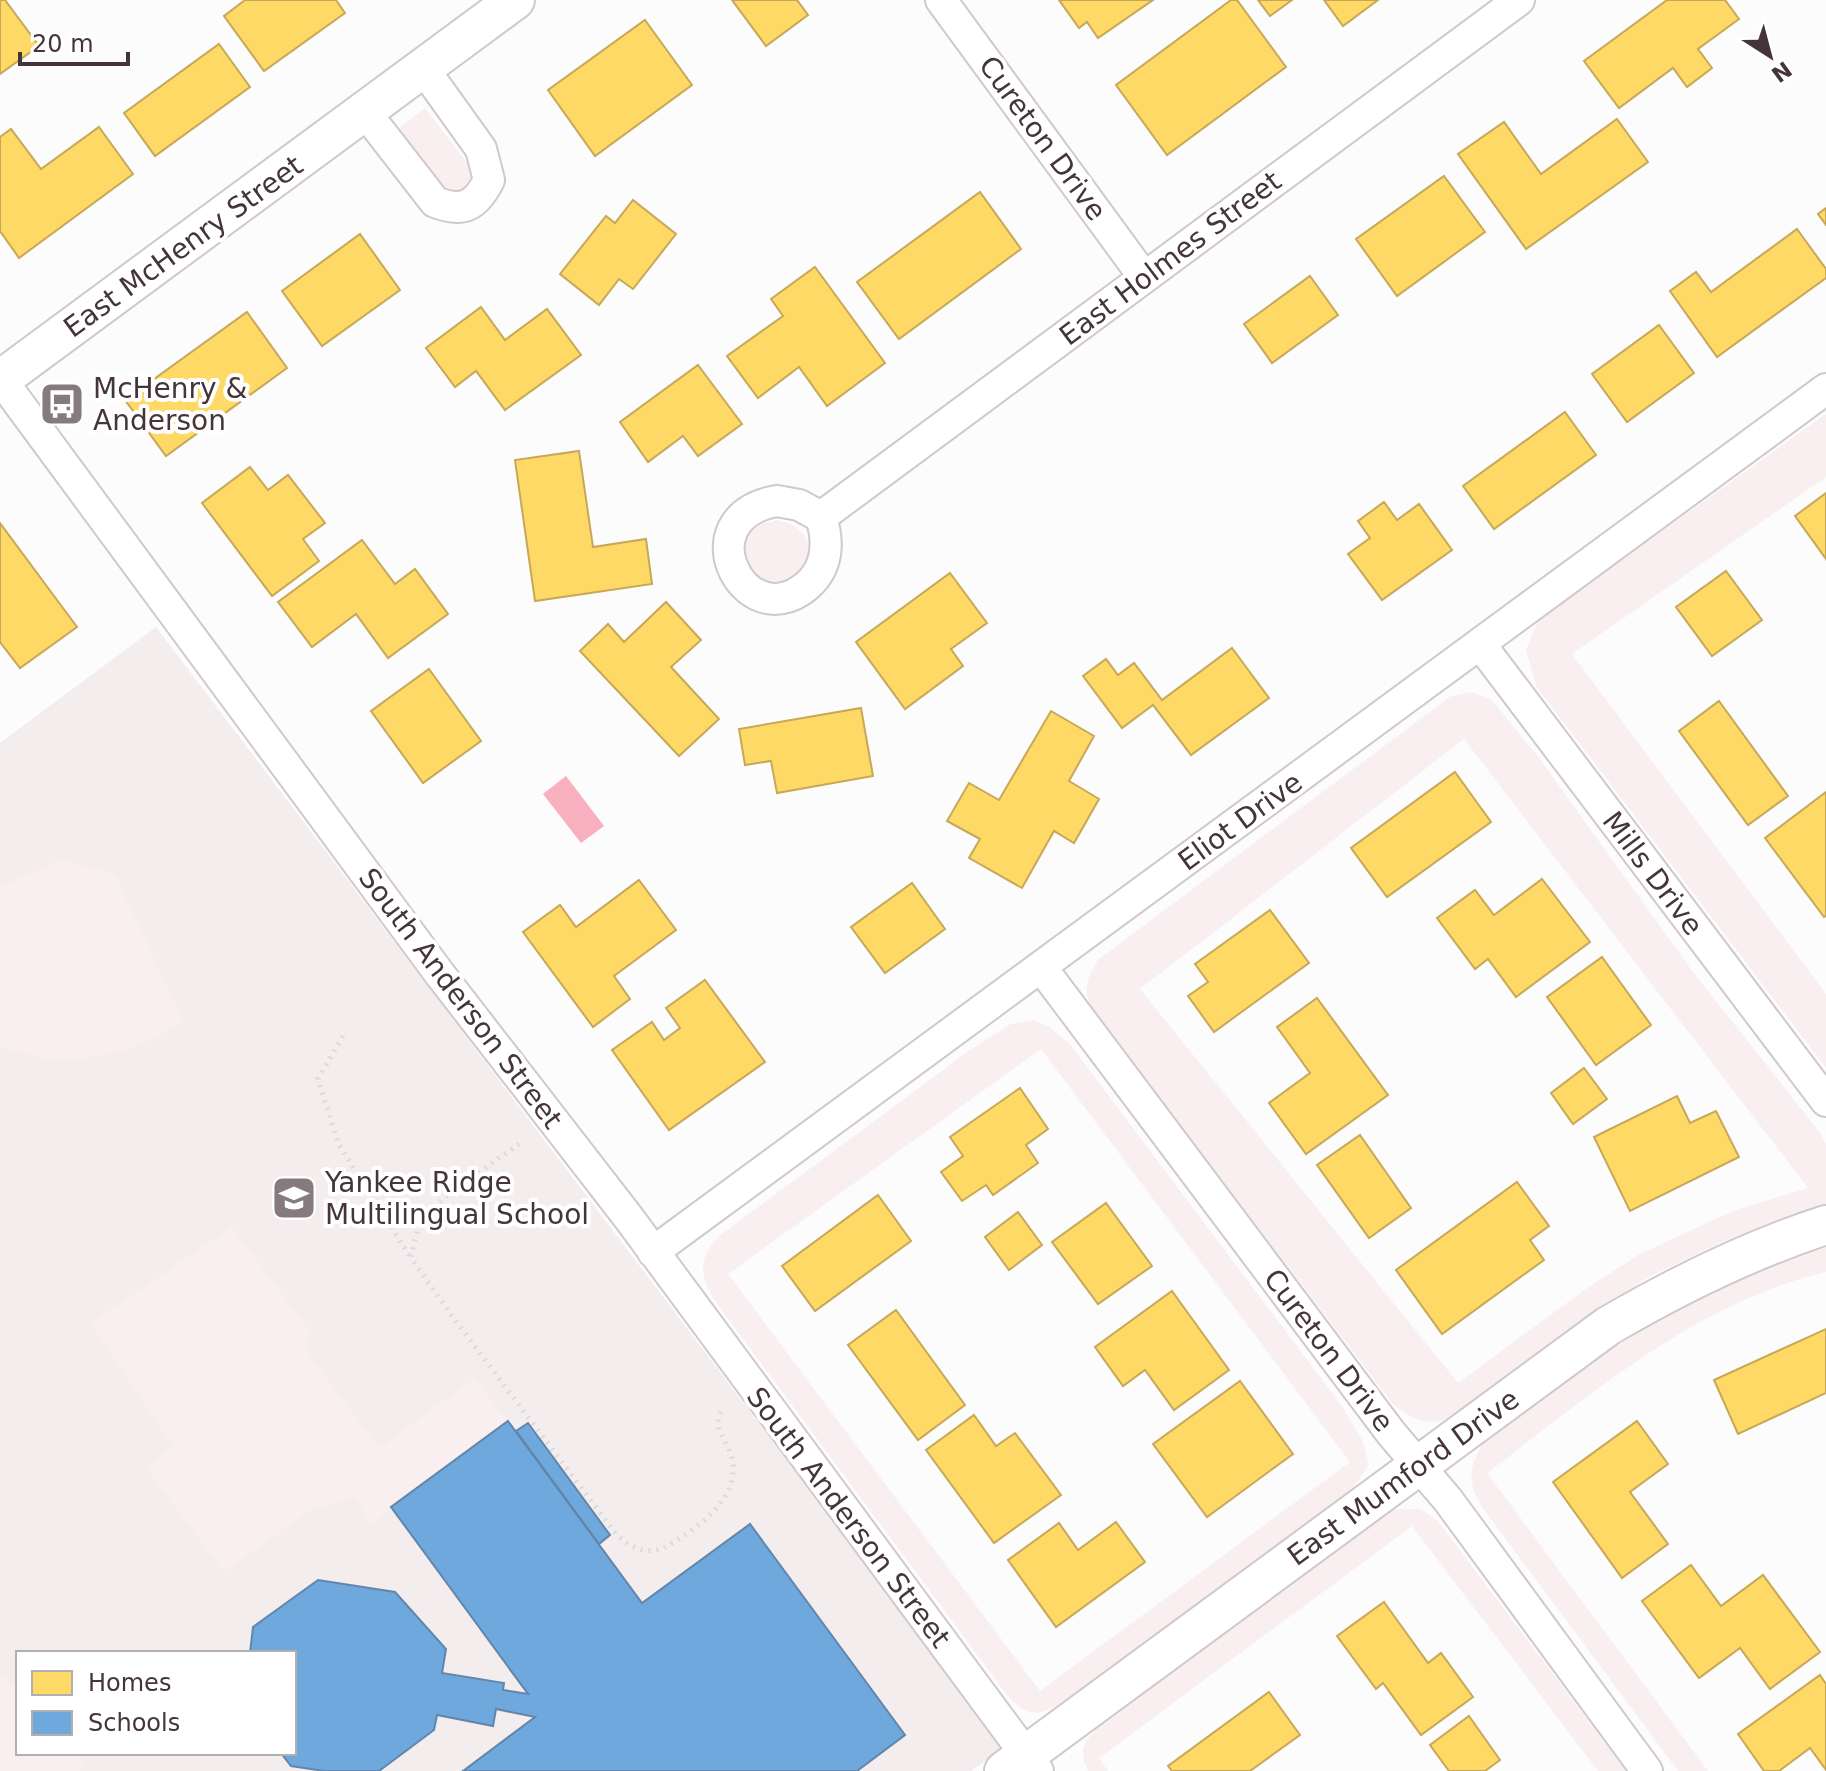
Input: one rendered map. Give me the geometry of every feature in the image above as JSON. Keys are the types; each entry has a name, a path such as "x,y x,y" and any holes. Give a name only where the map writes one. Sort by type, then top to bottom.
{"street":[{"name":"East McHenry Street","path":"0,379 515,0"},
{"name":"Cureton Drive","path":"941,0 1144,277"},
{"name":"East Holmes Street","path":"821,517 1519,0"},
{"path":"365,112 435,202 451,208 467,206 482,194 489,180 481,149 423,68"},
{"name":"South Anderson Street","path":"0,379 430,961 653,1252 1023,1766"},
{"name":"Eliot Drive","path":"653,1252 1826,389"},
{"name":"Mills Drive","path":"1480,644 1826,1101"},
{"name":"Cureton Drive","path":"1041,967 1391,1433 1448,1500 1647,1771"},
{"name":"East Mumford Drive","path":"1023,1766 1419,1465 1608,1326 1670,1289 1732,1260 1826,1225"}],"path":[{"path":"343,1036 318,1079 339,1145 452,1316 616,1534 633,1548 654,1551 664,1548 715,1512 725,1496 732,1469 730,1451 717,1427 721,1412"},
{"path":"411,1258 424,1217 519,1144"}],"shaded area":[{"path":"425,108 479,179 452,199 398,129"},
{"path":"1826,414 1826,477 1572,654 1826,994 1826,1068 1536,686 1526,650 1538,620"},
{"path":"777,520 798,529 804,536 808,543 807,561 798,582 756,586 740,546 754,526"},
{"name":"Yankee Ridge Multilingual School","path":"156,627 1004,1747 971,1771 0,1771 0,743"},
{"path":"1471,692 1491,699 1539,758 1693,972 1821,1134 1826,1144 1826,1207 1808,1216 1724,1241 1650,1276 1581,1321 1457,1415 1430,1422 1415,1419 1392,1403 1112,1035 1088,999 1087,982 1098,960 1451,696","holes":["1464,739 1808,1188 1735,1210 1640,1254 1590,1286 1458,1383 1140,989"]},
{"path":"566,776 604,826 581,843 543,794"},
{"path":"61,859 115,875 184,1021 154,1039 117,1053 60,1061 4,1048 0,1044 0,888"},
{"path":"1033,1020 1048,1026 1069,1043 1342,1406 1362,1440 1369,1465 1349,1493 1063,1702 1040,1712 1027,1711 1007,1695 720,1308 708,1288 703,1270 707,1252 722,1234 970,1050 1011,1024","holes":["1041,1049 1350,1462 1040,1691 728,1274"]},
{"path":"232,1227 310,1331 307,1352 379,1448 474,1379 508,1421 391,1507 372,1525 356,1497 311,1510 224,1572 146,1467 173,1446 91,1323"},
{"path":"1826,1248 1826,1272 1778,1286 1689,1328 1606,1383 1487,1473 1708,1771 1678,1771 1482,1507 1474,1491 1472,1469 1482,1445 1644,1328 1731,1281 1777,1262"},
{"path":"1396,1509 1420,1509 1437,1520 1626,1771 1598,1771 1412,1526 1099,1758 1108,1771 1088,1771 1084,1748 1097,1729 1378,1517"},
{"path":"0,1675 16,1686 16,1755 78,1755 86,1766 79,1771 0,1771"}],"building: Homes":[{"path":"0,0 5,0 39,46 0,74"},
{"path":"245,0 336,0 345,13 264,71 224,16"},
{"path":"732,0 797,0 808,15 766,46"},
{"path":"1059,0 1153,0 1098,38 1087,22 1079,28"},
{"path":"1231,0 1237,0 1286,67 1167,155 1116,85"},
{"path":"1258,0 1292,0 1270,16"},
{"path":"1324,0 1378,0 1343,26"},
{"path":"1667,0 1725,0 1739,19 1698,49 1712,68 1687,87 1673,68 1619,108 1584,61"},
{"path":"645,20 692,85 595,156 548,90"},
{"path":"219,44 250,87 155,156 124,113"},
{"path":"1617,119 1648,162 1526,249 1458,154 1504,122 1541,174"},
{"path":"99,127 133,174 19,258 0,231 0,137 11,129 41,169"},
{"path":"1444,176 1485,232 1397,296 1356,239"},
{"path":"980,192 1021,249 899,339 857,282"},
{"path":"633,200 676,234 633,289 619,279 599,305 560,274 606,216 615,223"},
{"path":"1826,208 1826,225 1818,214"},
{"path":"1797,229 1826,269 1826,278 1717,357 1670,291 1696,272 1711,292"},
{"path":"360,234 400,290 322,346 282,291"},
{"path":"815,267 885,363 827,406 799,367 758,398 727,356 783,316 771,299"},
{"path":"1310,276 1338,315 1272,363 1244,324"},
{"path":"481,307 505,340 547,309 581,355 505,410 476,371 455,387 426,348"},
{"path":"247,312 287,368 166,456 125,400"},
{"path":"1659,325 1694,373 1627,422 1592,374"},
{"path":"698,365 742,424 698,456 683,436 648,462 620,422"},
{"path":"1565,412 1596,455 1494,529 1463,486"},
{"path":"579,451 593,547 646,539 652,584 535,601 515,460"},
{"path":"250,467 268,490 288,475 325,523 303,539 319,561 272,596 202,503"},
{"path":"1826,493 1826,559 1795,516"},
{"path":"1384,502 1397,520 1419,504 1452,550 1382,600 1348,554 1370,538 1358,521"},
{"path":"0,523 77,627 20,668 0,642"},
{"path":"362,540 395,584 415,569 448,614 388,658 356,614 312,647 278,602"},
{"path":"1726,571 1762,620 1712,656 1676,607"},
{"path":"950,573 987,623 951,649 963,666 905,709 856,642"},
{"path":"666,602 701,640 671,667 719,719 679,756 580,651 608,624 624,642"},
{"path":"1232,648 1269,698 1191,755 1153,705 1122,728 1083,676 1106,659 1118,675 1134,663 1162,700"},
{"path":"429,669 481,741 423,783 371,711"},
{"path":"1719,701 1788,796 1748,825 1679,731"},
{"path":"861,708 873,776 777,793 771,761 745,765 739,729"},
{"path":"1051,711 1094,736 1069,781 1099,799 1074,843 1054,831 1022,888 969,858 980,839 947,821 969,783 999,800"},
{"path":"1455,772 1491,822 1387,897 1351,848"},
{"path":"1826,792 1826,916 1824,917 1765,838"},
{"path":"1542,879 1590,942 1516,997 1488,959 1475,969 1437,918 1475,890 1494,915"},
{"path":"639,880 676,930 614,976 630,999 593,1027 523,932 560,905 576,927"},
{"path":"912,883 945,929 885,973 851,927"},
{"path":"1270,910 1309,963 1214,1032 1188,996 1208,982 1195,964"},
{"path":"1602,957 1651,1025 1596,1065 1547,997"},
{"path":"705,980 765,1062 669,1130 612,1050 652,1022 664,1040 680,1028 666,1008"},
{"path":"1317,998 1388,1095 1306,1154 1269,1103 1310,1073 1277,1027"},
{"path":"1584,1068 1607,1099 1573,1124 1551,1093"},
{"path":"1020,1088 1048,1129 1026,1145 1038,1163 993,1195 986,1185 962,1201 941,1172 963,1156 950,1137"},
{"path":"1677,1096 1690,1123 1716,1111 1739,1157 1630,1211 1594,1137"},
{"path":"1360,1135 1411,1208 1369,1238 1317,1165"},
{"path":"1517,1182 1549,1226 1530,1240 1544,1260 1442,1334 1396,1270"},
{"path":"878,1195 911,1241 815,1311 782,1266"},
{"path":"1106,1203 1152,1266 1098,1304 1052,1242"},
{"path":"1018,1212 1042,1245 1009,1270 985,1237"},
{"path":"1172,1291 1229,1370 1174,1410 1145,1370 1123,1386 1095,1347"},
{"path":"896,1310 965,1405 918,1440 848,1345"},
{"path":"1826,1329 1826,1393 1738,1434 1714,1380"},
{"path":"1240,1381 1293,1454 1207,1517 1153,1444"},
{"path":"974,1415 996,1446 1015,1433 1061,1495 994,1543 926,1450"},
{"path":"1637,1421 1668,1464 1630,1492 1668,1544 1622,1578 1553,1482"},
{"path":"1116,1522 1145,1562 1056,1627 1008,1560 1059,1523 1078,1550"},
{"path":"1691,1565 1721,1606 1763,1575 1820,1652 1770,1689 1740,1648 1699,1678 1642,1601"},
{"path":"1384,1602 1428,1663 1441,1653 1473,1697 1421,1735 1383,1683 1376,1689 1337,1636"},
{"path":"1820,1675 1826,1684 1826,1770 1810,1748 1779,1771 1764,1771 1738,1734"},
{"path":"1269,1692 1300,1735 1250,1771 1172,1771 1168,1766"},
{"path":"1469,1716 1500,1760 1485,1771 1449,1771 1430,1745"}],"building: Schools":[{"path":"508,1421 642,1603 750,1524 905,1735 857,1771 463,1771 535,1717 496,1709 493,1726 437,1715 434,1730 379,1771 324,1771 291,1766 283,1755 296,1755 296,1651 250,1651 253,1627 318,1580 395,1592 446,1649 442,1673 504,1683 503,1690 528,1694 391,1507"},
{"path":"528,1423 610,1535 599,1544 516,1431"}],"place":[{"name":"McHenry & Anderson","path":"62,404"},
{"name":"Yankee Ridge Multilingual School","path":"294,1198"}]}
